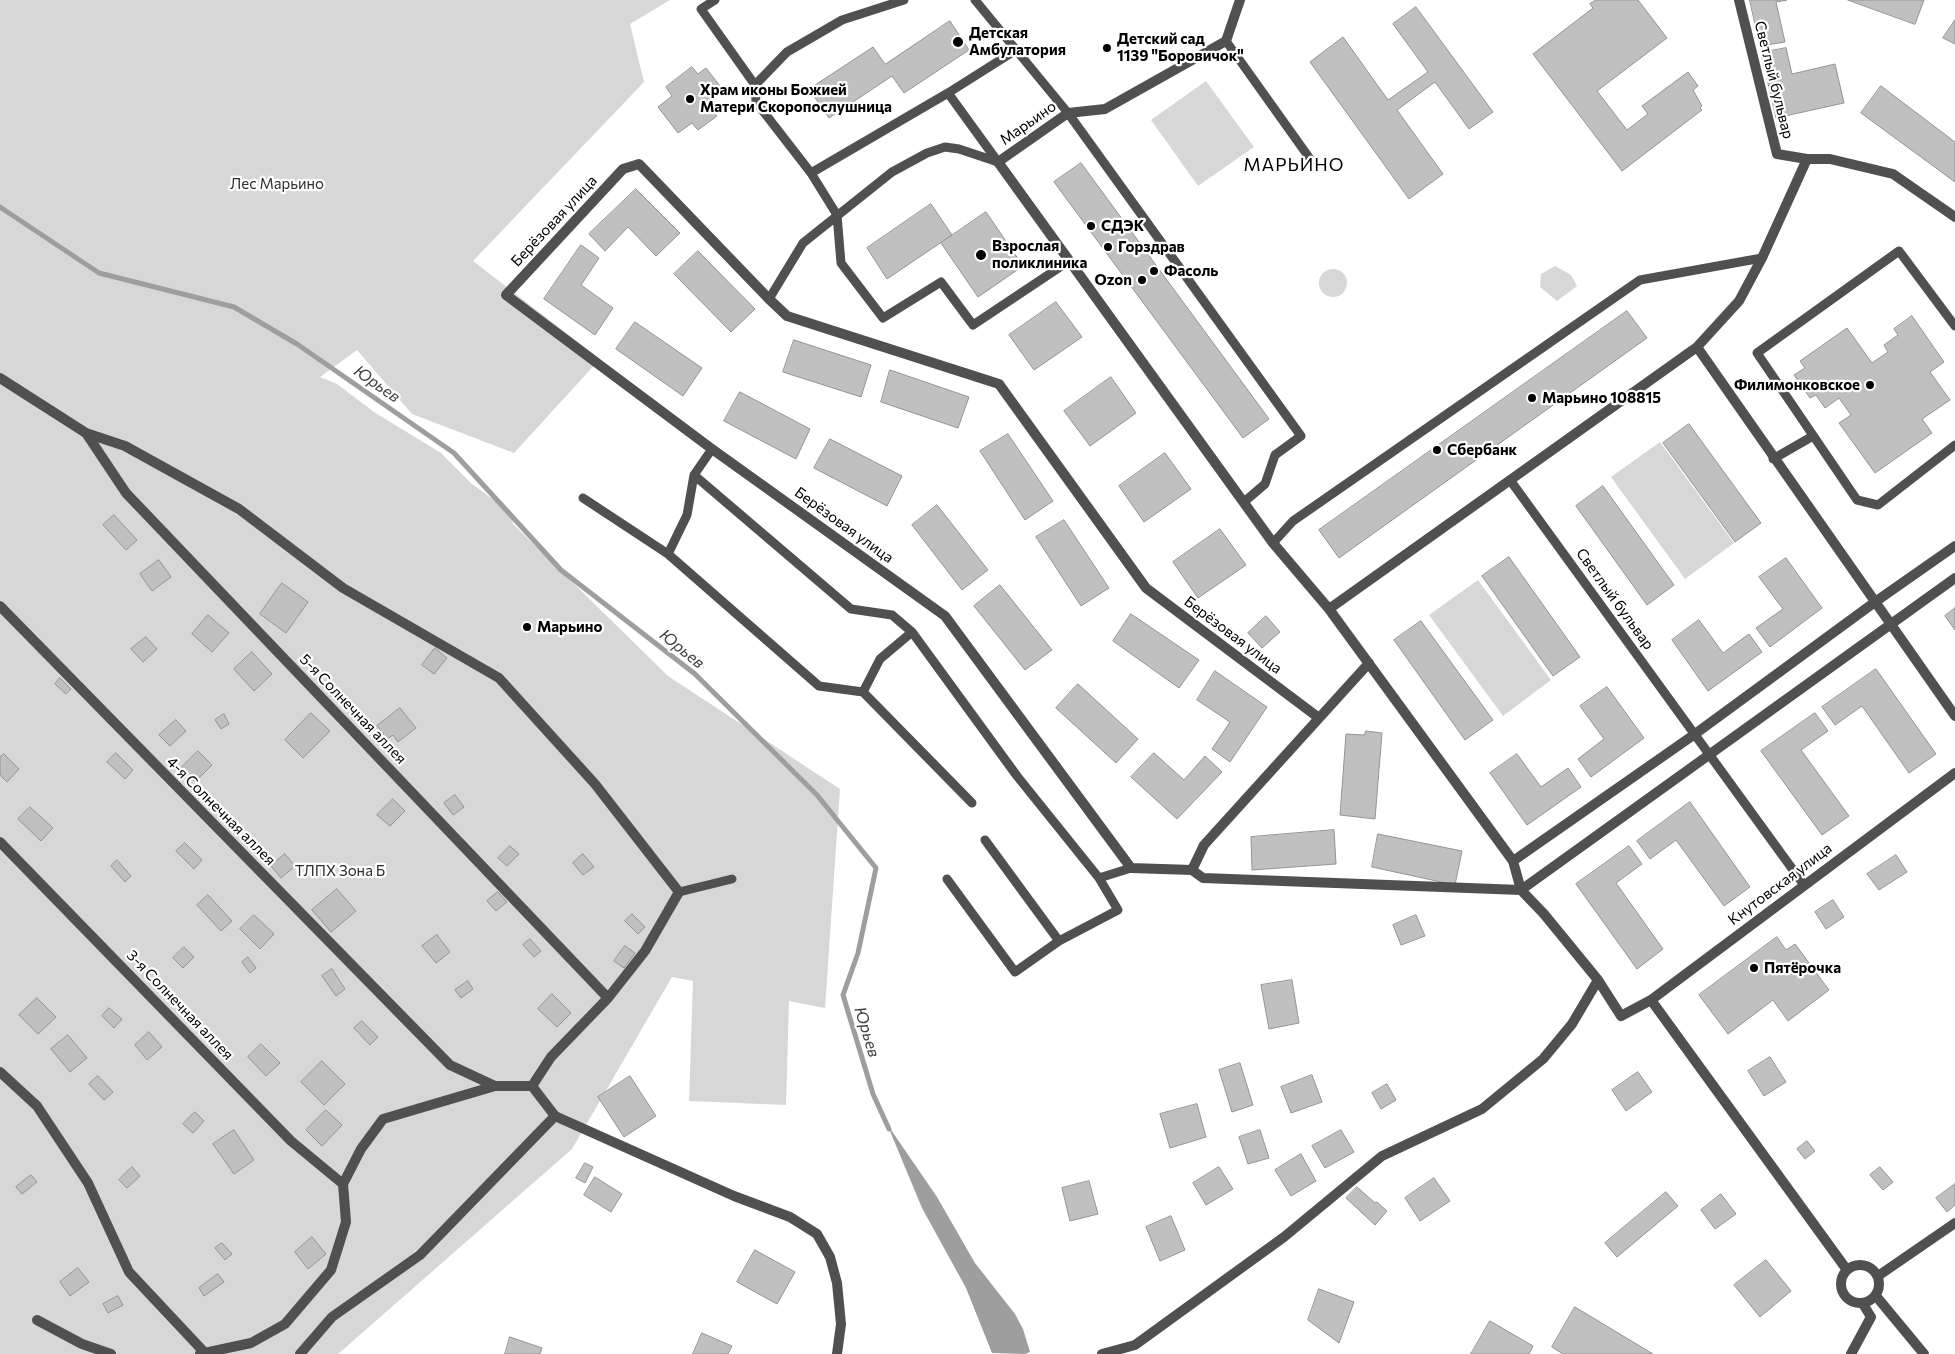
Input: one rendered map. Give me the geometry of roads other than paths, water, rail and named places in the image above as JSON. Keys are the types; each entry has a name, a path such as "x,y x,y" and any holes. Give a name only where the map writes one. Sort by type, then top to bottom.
{"street":[{"path":"1226,41 1240,0"},
{"name":"Светлый бульвар","path":"1739,0 1777,154 1807,159 1830,159 1893,174 1955,217"},
{"name":"Марьино","path":"998,162 1068,113 1105,109 1226,41"},
{"path":"1329,608 1697,348 1739,301 1762,258 1807,159"},
{"path":"998,162 1273,543 1329,608 1513,861 1521,890 1544,914 1598,980 1572,1024 1544,1059 1482,1109 1382,1156 1284,1237 1135,1345 1102,1354"},
{"name":"Берёзовая улица","path":"1131,868 945,616 712,449 506,295 623,169 639,164 769,299 788,316 999,384 1146,588 1319,718"},
{"path":"1697,348 1955,716"},
{"path":"0,378 86,433 124,446 239,509 342,588 499,678 596,784 679,892 645,951 608,998 551,1057 532,1086"},
{"name":"5-я Солнечная аллея","path":"86,433 126,493 608,998"},
{"path":"1513,861 1695,734 1955,546"},
{"path":"1131,868 1192,870 1203,878 1521,890 1709,753 1955,578"},
{"name":"4-я Солнечная аллея","path":"0,606 450,1065 495,1086"},
{"path":"1192,870 1204,845 1369,663"},
{"name":"Кнутовская улица","path":"1598,980 1621,1016 1651,1000 1955,772"},
{"name":"3-я Солнечная аллея","path":"0,842 291,1141 343,1184"},
{"path":"1651,1000 1847,1270"},
{"path":"0,1072 37,1106 88,1183 129,1272 205,1354 250,1343 285,1324 332,1270 346,1222 343,1184 361,1149 383,1119 495,1086 532,1086"},
{"path":"532,1086 555,1116 734,1196 790,1217 817,1234 830,1257 837,1283 841,1324 837,1354"},
{"path":"300,1354 332,1317 420,1255 555,1116"},
{"path":"1878,1276 1955,1223"},
{"path":"1853,1266 1868,1266 1878,1276 1880,1283 1876,1296 1863,1304 1850,1301 1845,1296 1841,1282 1847,1270 1853,1266"},
{"path":"1876,1296 1924,1354"},
{"path":"1851,1354 1871,1317 1863,1304"},
{"path":"37,1320 82,1344 111,1354"}],"lane":[{"path":"715,0 701,9 755,85 756,102 811,173 837,215 841,262 883,318 941,282 973,325 1069,261"},
{"path":"755,85 787,52 842,20 904,0"},
{"path":"974,0 1068,113 1301,436 1275,456 1265,484 1244,502"},
{"path":"1226,41 1313,163"},
{"path":"811,173 948,93 1016,50"},
{"path":"948,93 998,162"},
{"path":"769,299 803,243 892,172 927,153 945,147 959,148 998,162"},
{"path":"1955,326 1899,251 1757,353 1857,500 1878,505 1955,445"},
{"path":"1273,543 1293,521 1640,280 1762,258"},
{"path":"1773,459 1813,436"},
{"path":"668,554 687,516 694,475 712,449"},
{"path":"694,475 851,609 892,615 912,632 1017,776 1099,878 1118,910 1059,941 1015,972 947,879"},
{"name":"Светлый бульвар","path":"1510,480 1804,885"},
{"path":"583,498 668,554 819,686 863,692 972,803"},
{"path":"863,692 880,659 912,632"},
{"path":"985,840 1059,941"},
{"path":"1099,878 1131,868"},
{"path":"679,892 732,879"}],"waterway":[{"name":"Юрьев","path":"0,207 99,273 234,307 297,344 454,453 561,570 695,674 817,795 876,868 858,953 843,995 873,1094 889,1129"}],"place":[{"name":"Детская Амбулатория","path":"958,42"},
{"name":"Детский сад 1139 \"Боровичок\"","path":"1107,48"},
{"name":"Храм иконы Божией Матери Скоропослушница","path":"690,99"},
{"name":"СДЭК","path":"1091,226"},
{"name":"Горздрав","path":"1108,247"},
{"name":"Взрослая поликлиника","path":"981,255"},
{"name":"Фасоль","path":"1154,271"},
{"name":"Ozon","path":"1142,280"},
{"name":"Филимонковское","path":"1870,385"},
{"name":"Марьино 108815","path":"1532,398"},
{"name":"Сбербанк","path":"1437,450"},
{"name":"Марьино","path":"527,627"},
{"name":"Пятёрочка","path":"1754,968"}],"district":[{"name":"МАРЬИНО","path":"1294,165"}],"park label":[{"name":"Лес Марьино","path":"277,184"},
{"name":"ТЛПХ Зона Б","path":"340,871"}]}
